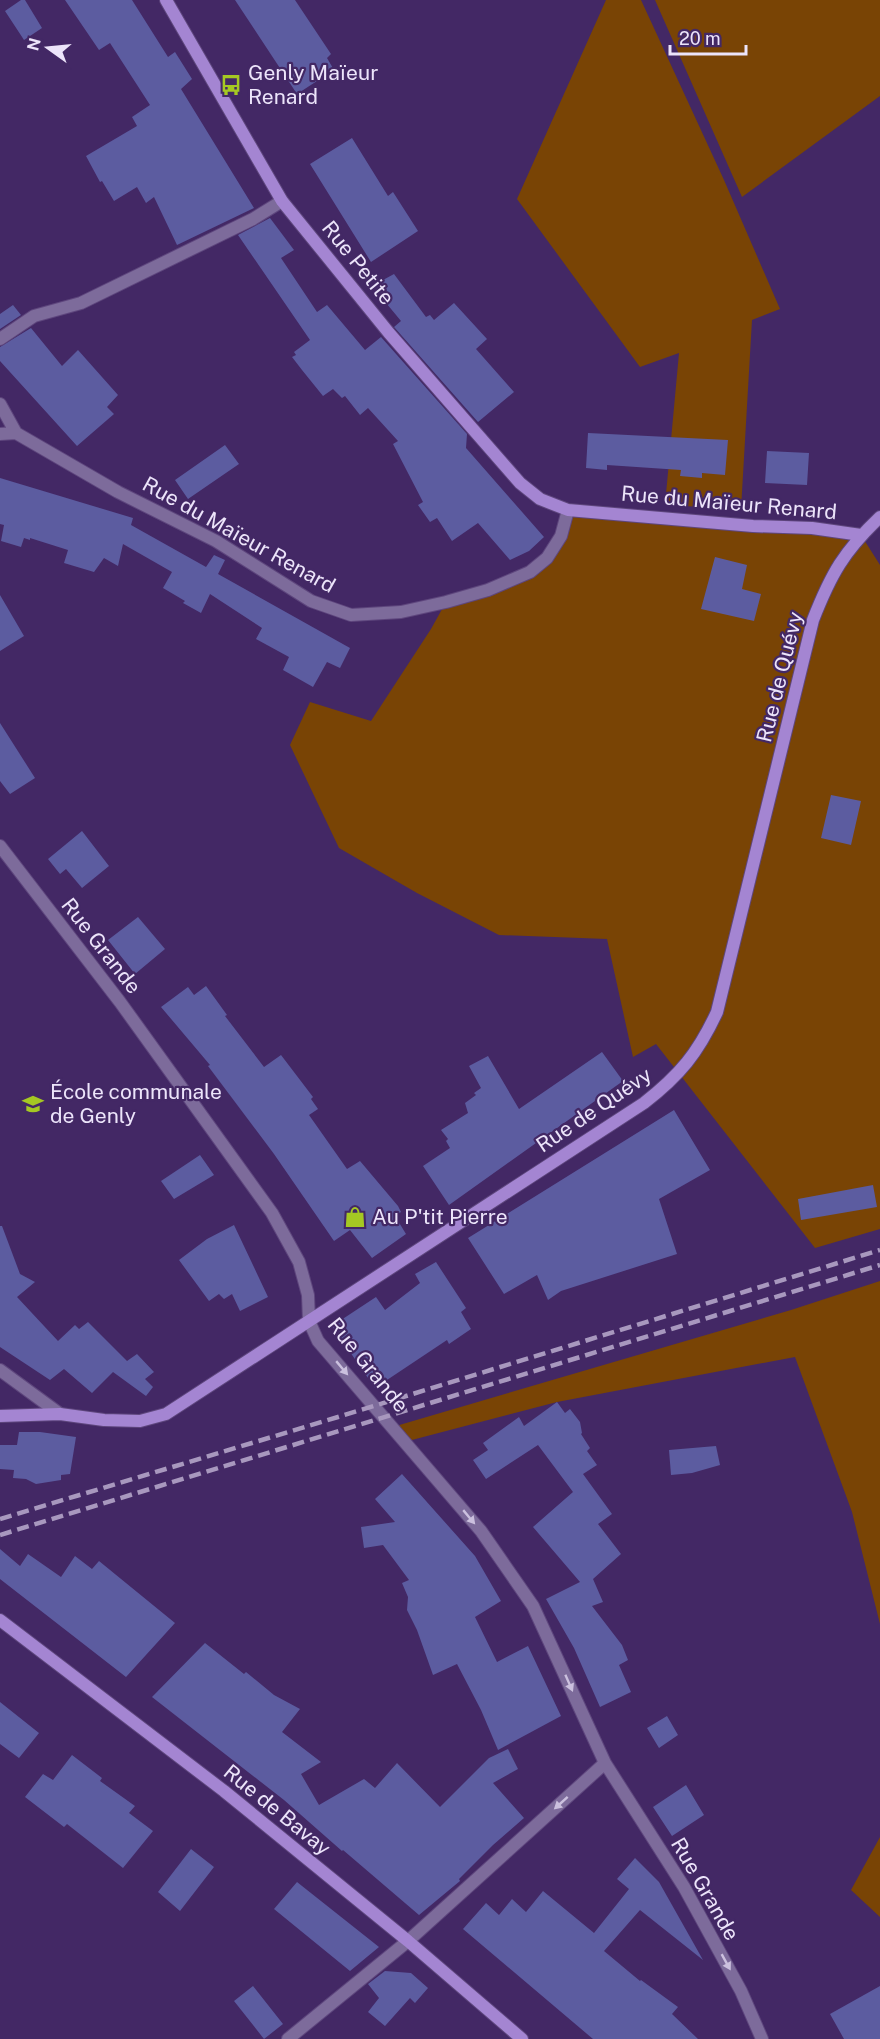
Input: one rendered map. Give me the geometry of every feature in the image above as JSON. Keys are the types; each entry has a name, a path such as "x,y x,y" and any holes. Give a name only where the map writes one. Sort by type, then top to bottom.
{"main road":[{"name":"Rue Petite","path":"166,0 282,201 389,333 520,483 540,499 568,510"},
{"name":"Rue du Maïeur Renard","path":"568,510 812,528 861,535"},
{"name":"Rue de Quévy","path":"0,1416 60,1414 104,1420 140,1421 166,1414 644,1103 678,1074 695,1054 708,1032 720,1001 813,620 839,562 861,535 880,517"},
{"name":"Rue de Bavay","path":"0,1620 224,1791 408,1941 522,2039"}],"street":[{"path":"0,339 34,316 81,303 253,219 282,201"},
{"path":"0,404 16,433 0,434"},
{"name":"Rue du Maïeur Renard","path":"16,433 118,492 216,541 311,601 351,615 401,612 446,602 488,590 530,572 547,558 561,536 568,510"},
{"name":"Rue Grande","path":"0,846 120,1002 272,1213 299,1262 308,1295 309,1321 318,1341 481,1531 533,1606 605,1763 684,1887 741,1991 762,2039"},
{"path":"0,1370 60,1414"},
{"path":"288,2039 408,1941 605,1763"}],"shaded area":[{"path":"606,0 641,0 724,180 780,309 752,320 741,509 665,505 679,353 640,367 517,199"},
{"path":"655,0 880,0 880,96 742,197"},
{"path":"568,510 861,535 880,565 880,1229 815,1248 656,1044 633,1057 607,939 499,935 417,893 339,848 290,745 310,702 371,721 446,602 488,590 547,557"},
{"path":"880,1281 880,1624 852,1512 795,1357 557,1402 408,1441 396,1426 791,1310"},
{"path":"880,1837 880,1917 851,1890"}],"building":[{"path":"21,0 25,0 42,28 24,40 5,11"},
{"path":"65,0 132,0 168,57 175,52 192,79 181,89 254,208 177,245 154,197 146,203 137,187 114,201 102,181 100,182 86,156 137,126 132,117 150,105 110,43 99,50"},
{"path":"235,0 295,0 331,54 327,58 334,70 297,94"},
{"path":"352,138 388,196 393,192 418,231 371,262 310,164"},
{"path":"270,218 294,250 281,258 317,312 327,305 365,350 381,337 467,434 466,448 544,537 529,551 510,560 478,523 452,541 437,518 430,522 418,505 423,502 393,444 398,441 368,408 360,415 345,396 342,398 333,389 323,396 302,370 292,357 296,355 294,352 310,340 238,235"},
{"path":"394,274 426,317 430,315 434,320 454,303 487,339 476,349 514,392 478,422 394,327 401,321 372,286"},
{"path":"13,305 21,315 0,329 0,314"},
{"path":"31,328 62,366 78,350 118,395 107,407 114,414 77,446 0,361 0,347"},
{"path":"588,433 728,440 725,475 702,473 702,478 680,476 681,470 607,465 607,470 586,468"},
{"path":"225,445 239,464 188,499 175,480"},
{"path":"767,451 809,453 807,485 765,483"},
{"path":"0,478 133,518 131,525 206,567 214,555 225,560 218,574 350,648 340,668 327,662 313,687 283,670 289,657 256,639 262,628 210,594 201,613 183,603 185,601 163,588 172,572 123,544 118,566 104,558 94,572 64,563 68,550 30,538 30,540 24,538 21,547 1,541 4,525 0,524"},
{"path":"715,557 747,565 742,589 761,594 754,621 701,609"},
{"path":"0,595 24,636 0,651"},
{"path":"0,723 35,778 10,794 0,781"},
{"path":"831,795 861,801 851,845 821,838"},
{"path":"82,831 109,866 82,888 66,869 60,874 48,859"},
{"path":"138,917 165,949 135,974 108,940"},
{"path":"206,986 227,1015 225,1016 264,1067 281,1055 313,1097 311,1099 318,1109 309,1115 347,1169 360,1161 398,1206 401,1212 395,1216 406,1234 372,1258 350,1230 334,1241 274,1154 208,1066 210,1065 161,1007 188,987 194,995"},
{"path":"602,1052 623,1081 449,1205 423,1166 450,1148 446,1141 448,1139 441,1130 468,1113 465,1103 481,1088 469,1066 488,1056 519,1109"},
{"path":"674,1110 710,1170 659,1199 677,1254 561,1291 548,1300 537,1275 504,1294 468,1238"},
{"path":"200,1155 214,1175 174,1199 161,1181"},
{"path":"873,1185 877,1207 801,1220 798,1199"},
{"path":"234,1225 268,1297 240,1311 232,1294 224,1299 219,1294 209,1301 179,1260 207,1239"},
{"path":"0,1226 2,1226 20,1274 35,1282 17,1297 58,1341 75,1325 79,1329 88,1322 127,1361 137,1354 154,1372 145,1379 153,1387 146,1396 113,1372 92,1393 64,1369 50,1380 0,1347"},
{"path":"436,1262 466,1308 461,1312 471,1329 449,1344 447,1340 375,1388 332,1326 376,1297 385,1310 420,1283 415,1274"},
{"path":"557,1402 565,1413 570,1409 580,1422 581,1434 590,1448 587,1451 597,1465 583,1474 612,1514 598,1524 621,1554 593,1579 603,1602 592,1606 622,1645 628,1660 619,1665 631,1692 600,1707 574,1648 546,1599 580,1582 533,1527 573,1492 538,1445 486,1479 473,1460 488,1450 483,1443 519,1417 524,1426"},
{"path":"19,1432 40,1432 76,1437 70,1474 61,1475 61,1480 36,1484 26,1479 13,1478 14,1470 0,1469 0,1445 17,1445"},
{"path":"716,1446 720,1465 692,1473 671,1475 669,1450"},
{"path":"402,1474 475,1556 501,1601 475,1617 497,1662 528,1646 561,1716 498,1750 481,1710 457,1664 433,1675 417,1630 407,1610 408,1597 402,1583 409,1580 383,1545 364,1548 361,1527 395,1522 375,1499"},
{"path":"0,1549 20,1566 28,1554 61,1577 75,1556 92,1569 99,1561 175,1623 126,1677 0,1579"},
{"path":"205,1643 274,1695 300,1709 282,1732 321,1762 301,1774 319,1805 364,1779 375,1788 397,1763 440,1807 489,1758 508,1749 518,1769 493,1783 524,1818 493,1845 459,1879 460,1881 419,1915 284,1800 152,1697"},
{"path":"0,1702 39,1733 19,1758 0,1744"},
{"path":"667,1716 678,1735 659,1748 647,1728"},
{"path":"72,1755 102,1778 100,1781 135,1806 129,1813 153,1831 123,1868 67,1824 64,1827 25,1797 43,1774 53,1780"},
{"path":"686,1785 704,1815 672,1836 653,1807"},
{"path":"191,1849 214,1867 180,1911 158,1892"},
{"path":"635,1858 659,1882 703,1960 640,1910 604,1951 640,1981 678,2007 672,2014 698,2039 593,2039 463,1929 486,1903 499,1915 512,1899 526,1912 543,1891 594,1933 629,1889 617,1879"},
{"path":"297,1882 379,1947 350,1971 274,1909"},
{"path":"385,1971 411,1973 428,1988 415,2003 410,1998 385,2026 368,2012 379,1998 368,1984"},
{"path":"253,1986 283,2024 264,2039 234,2001"},
{"path":"880,1986 880,2039 844,2039 830,2014"}],"railway":[{"path":"0,1519 880,1250"},
{"path":"0,1535 880,1265"}],"place":[{"name":"Genly Maïeur Renard","path":"231,85"},
{"name":"École communale de Genly","path":"33,1104"},
{"name":"Au P'tit Pierre","path":"355,1217"}]}
